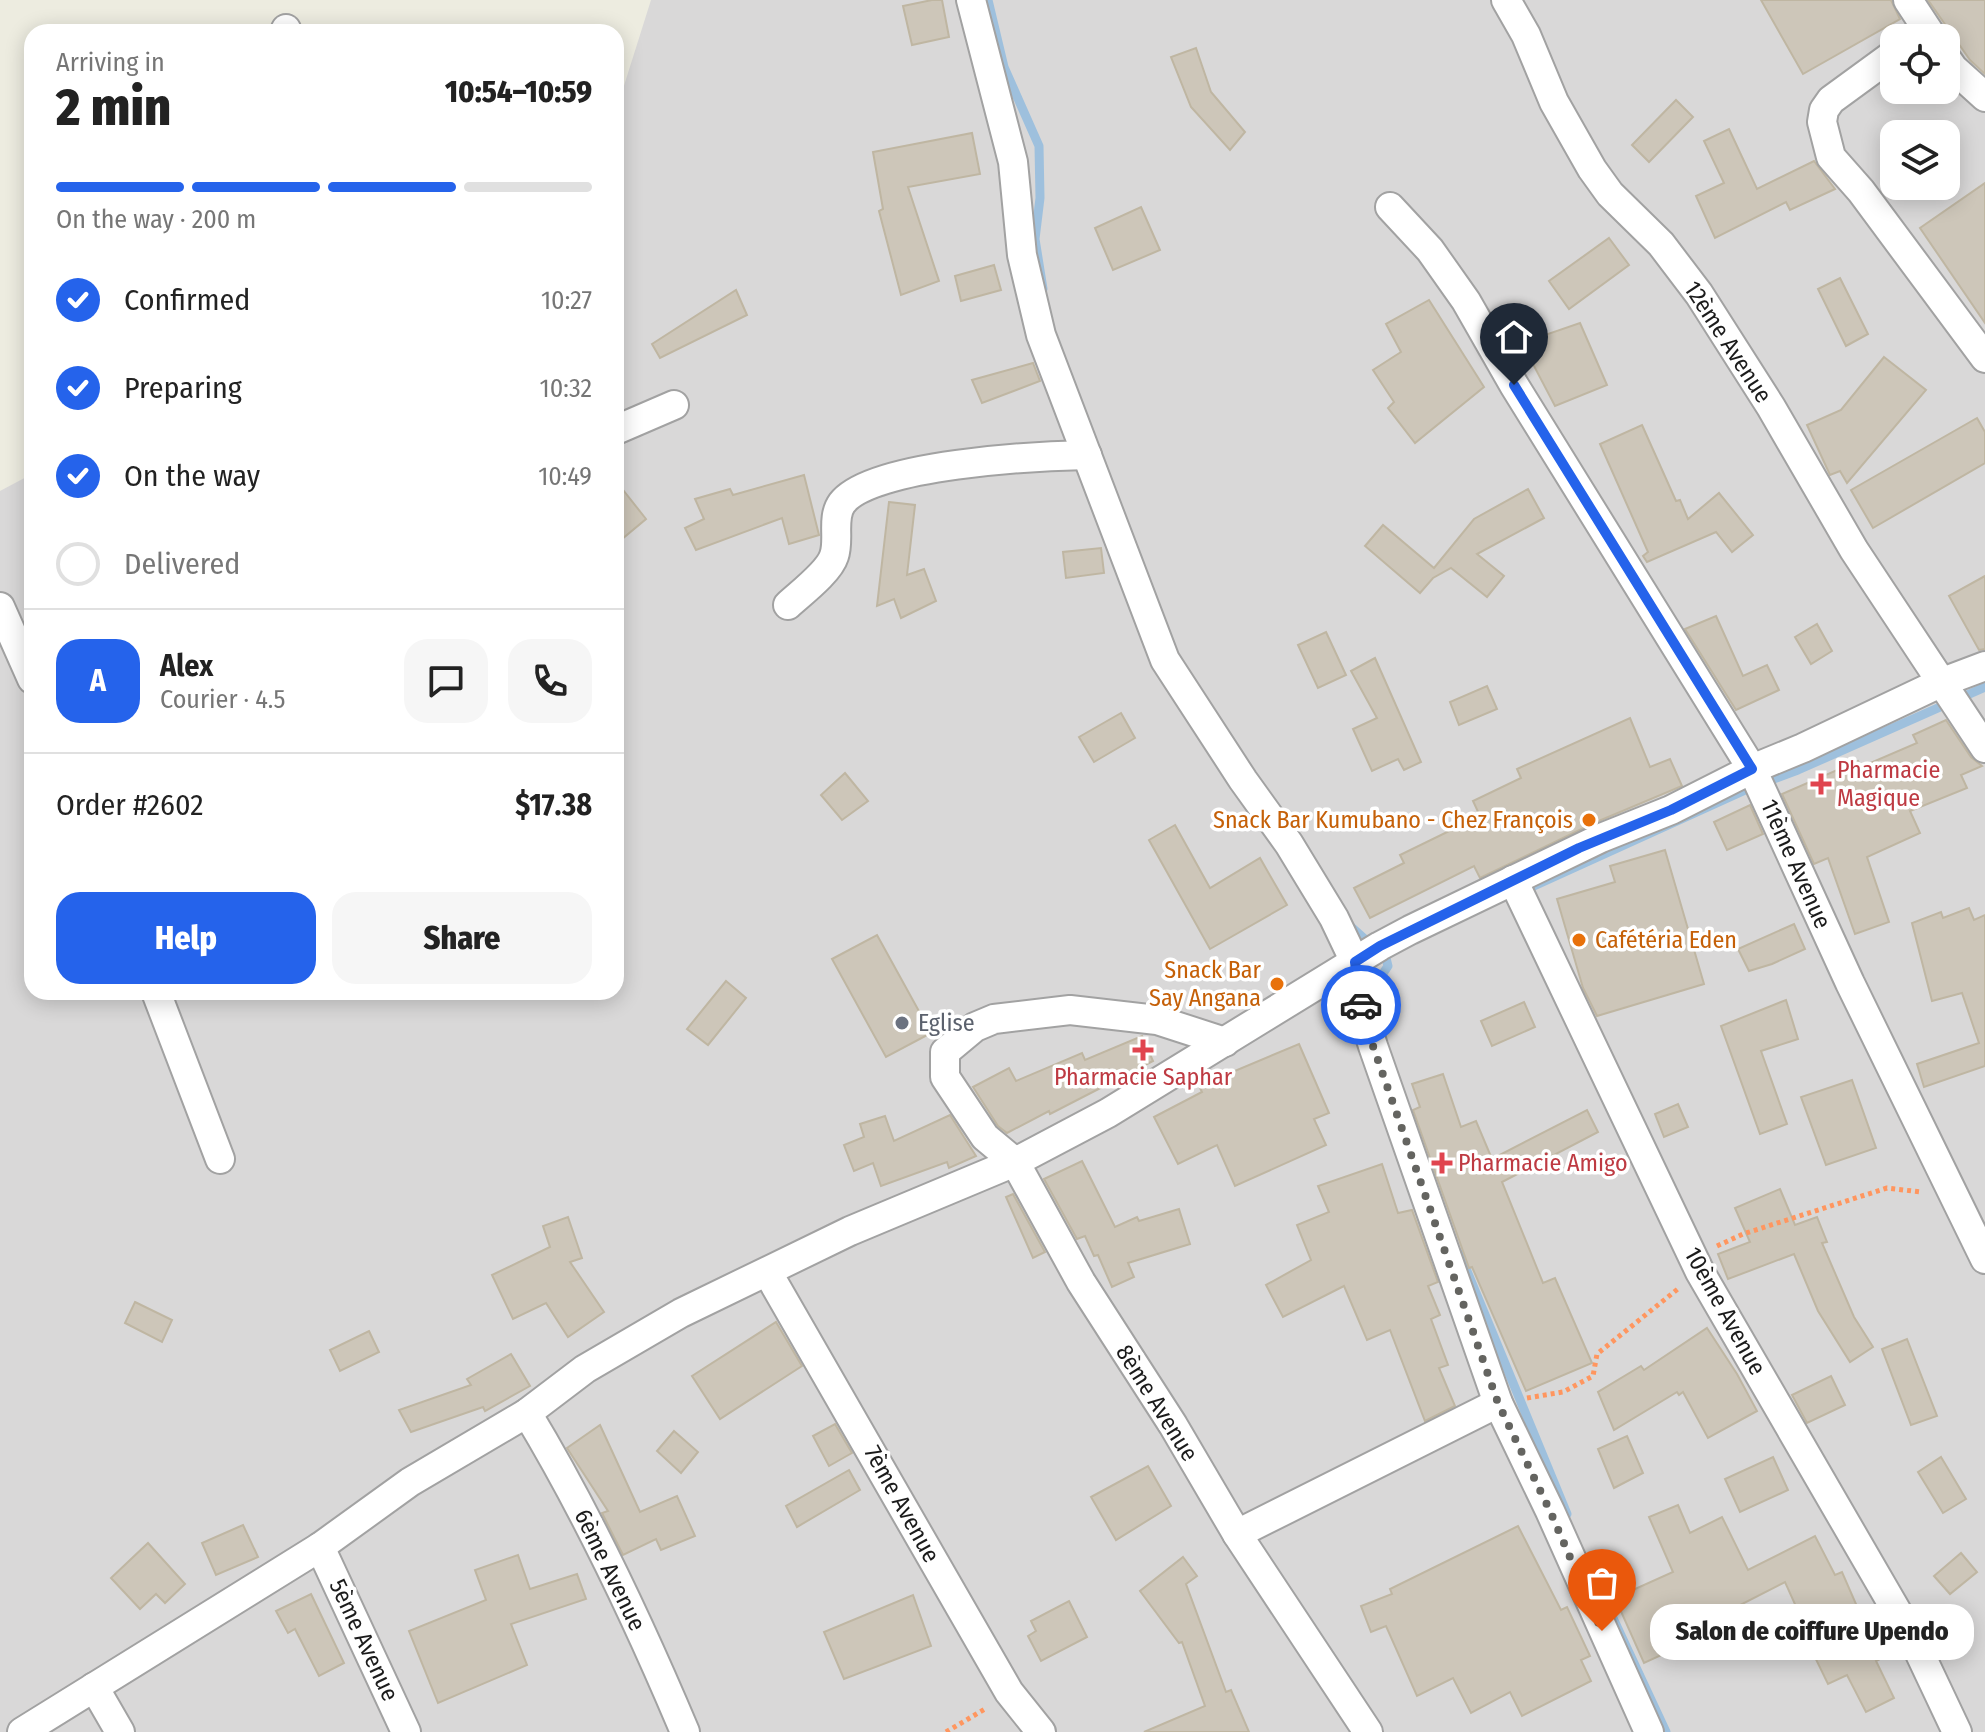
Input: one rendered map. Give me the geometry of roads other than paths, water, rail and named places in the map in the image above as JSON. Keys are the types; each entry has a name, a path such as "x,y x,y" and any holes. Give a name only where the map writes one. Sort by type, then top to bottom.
{"street":[{"path":"971,0 1013,162 1022,255 1041,335 1165,660 1289,844 1334,918 1369,953"},
{"name":"12ème Avenue","path":"1506,0 1526,35 1554,102 1592,169 1610,194 1661,244 1699,294 1771,407 1824,501 1985,748"},
{"path":"1908,0 1920,24"},
{"path":"1880,64 1831,100 1824,110 1825,139 1831,157 1861,191 1985,358"},
{"path":"1960,74 1985,97"},
{"name":"11ème Avenue","path":"1390,207 1430,250 1466,301 1514,385 1759,783 1850,983 1985,1259"},
{"path":"624,427 674,405"},
{"path":"788,605 831,564 837,542 839,506 859,489 883,480 968,464 1034,456 1087,455"},
{"path":"0,607 24,658"},
{"path":"22,1732 320,1547 410,1482 527,1413 585,1369 681,1313 850,1231 1015,1162 1108,1113 1369,953 1518,890 1601,838 1671,810 1759,783 1803,748 1949,695 1985,666"},
{"name":"10ème Avenue","path":"1518,890 1700,1272 1907,1629 1957,1732"},
{"path":"1369,953 1359,1000 1498,1403 1649,1732"},
{"path":"159,1000 220,1159"},
{"name":"8ème Avenue","path":"1225,1042 1157,1020 1070,1010 994,1019 975,1027 945,1052 945,1077 985,1137 1015,1162 1081,1282 1173,1425 1237,1534 1368,1732"},
{"name":"7ème Avenue","path":"768,1273 1009,1692 1041,1732"},
{"path":"1237,1534 1498,1403"},
{"name":"6ème Avenue","path":"527,1413 577,1503 656,1663 685,1732"},
{"name":"5ème Avenue","path":"320,1547 406,1732"},
{"path":"94,1687 120,1732"}],"waterway":[{"path":"988,0 1004,67 1039,146 1040,198 1035,239 1043,289"},
{"path":"1523,891 1752,787 1798,770 1985,687"},
{"path":"1348,924 1386,958 1388,966 1378,991 1377,1018"},
{"path":"1460,1254 1567,1514"},
{"path":"1605,1601 1666,1732"}],"place":[{"name":"Pharmacie Magique","path":"1821,784"},
{"name":"Snack Bar Kumubano - Chez François","path":"1589,820"},
{"name":"Cafétéria Eden","path":"1579,940"},
{"name":"Snack Bar Say Angana","path":"1277,984"},
{"name":"Eglise","path":"902,1023"},
{"name":"Pharmacie Saphar","path":"1143,1050"},
{"name":"Pharmacie Amigo","path":"1442,1163"},
{"name":"Salon de coiffure Upendo","path":"1602,1631"}]}
